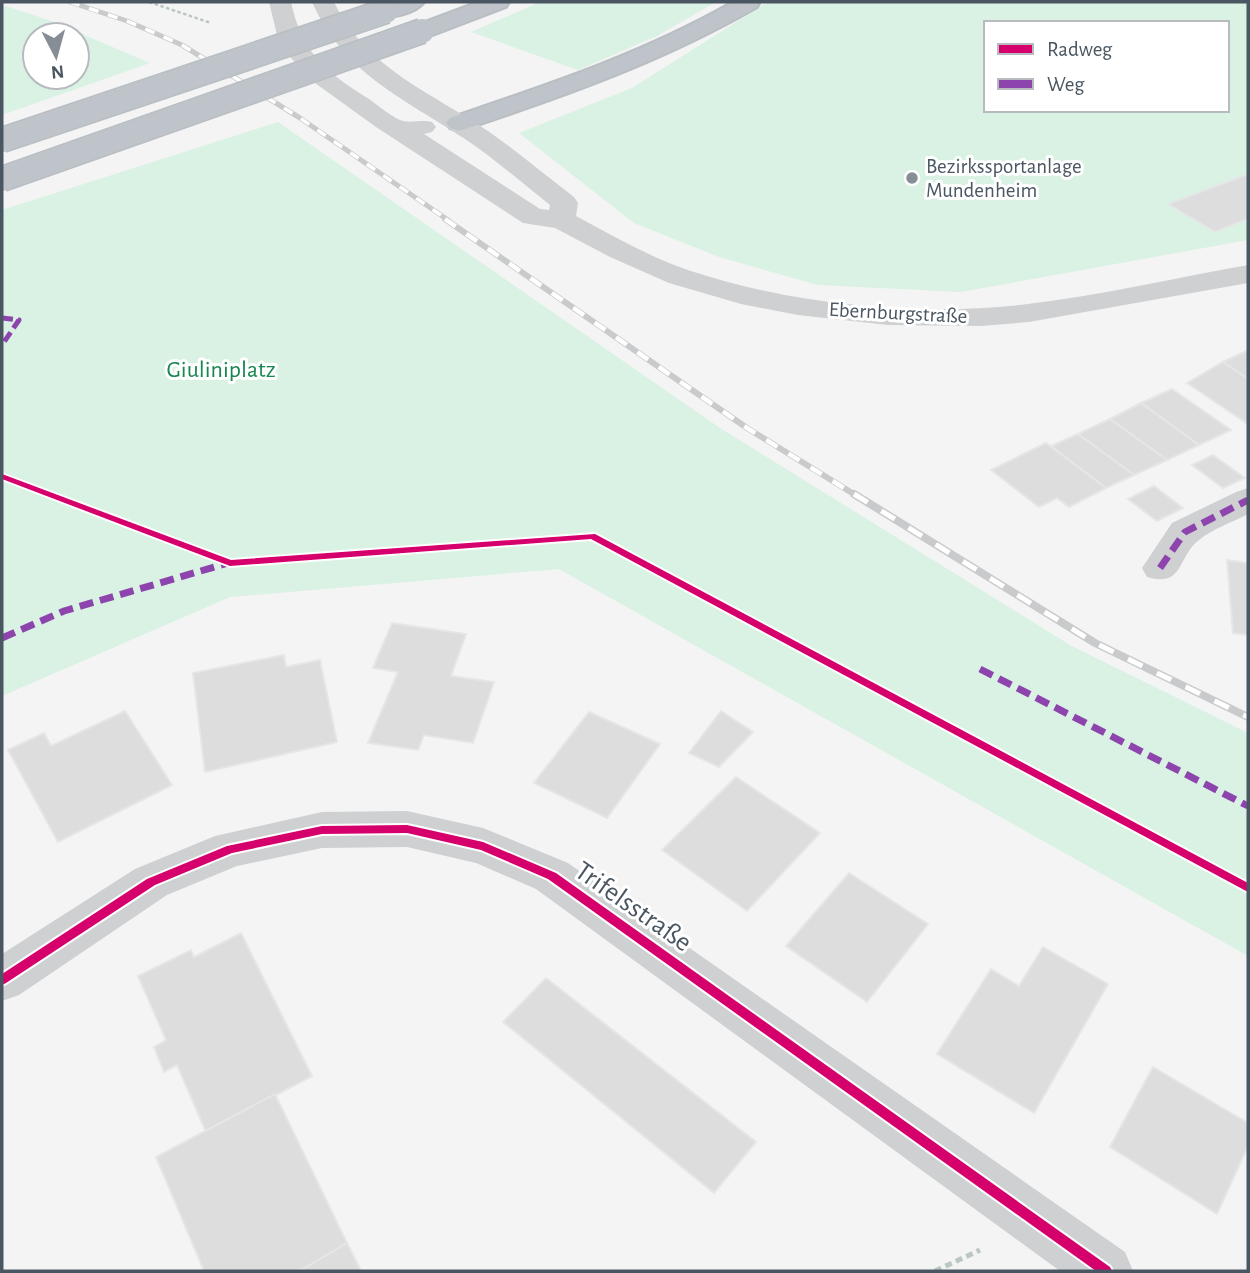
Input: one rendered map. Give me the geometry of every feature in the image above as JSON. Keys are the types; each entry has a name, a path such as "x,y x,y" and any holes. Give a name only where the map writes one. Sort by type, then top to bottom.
{"highway":[{"path":"2,140 413,2"},
{"path":"2,178 498,2"},
{"path":"458,123 586,80 691,33 749,2"}],"street":[{"name":"Ebernburgstraße","path":"279,2 285,29 304,63 321,78 400,130 533,217 562,220 649,265 714,288 798,306 888,316 981,317 1029,313 1248,274"},
{"path":"323,2 341,36 363,59 458,123 564,203 562,220"},
{"path":"400,130 458,123"},
{"path":"1160,568 1185,532 1248,500"},
{"name":"Trifelsstraße","path":"2,980 151,882 231,849 322,830 407,829 483,846 552,876 1106,1271"}],"green space":[{"path":"540,2 716,2 657,36 578,70 471,32"},
{"name":"Bezirkssportanlage Mundenheim","path":"768,2 1248,2 1248,240 961,292 818,285 719,257 634,223 519,133 632,88"},
{"path":"2,5 51,21 21,21 21,91 70,91 2,115"},
{"path":"91,38 150,63 91,84"},
{"name":"Giuliniplatz","path":"278,122 720,428 1070,645 1248,733 1248,956 559,569 230,597 2,696 2,210"}],"building":[{"path":"1248,174 1248,219 1215,232 1168,204"},
{"path":"1248,350 1248,379 1223,362"},
{"path":"1223,362 1248,379 1248,424 1187,383"},
{"path":"1172,389 1231,430 1199,445 1141,403"},
{"path":"1141,403 1199,445 1167,460 1110,419"},
{"path":"1110,419 1167,460 1134,475 1078,434"},
{"path":"1078,434 1134,475 1106,488 1051,446"},
{"path":"1046,443 1106,488 1069,507 1057,498 1039,507 991,470"},
{"path":"1213,455 1245,478 1223,488 1192,465"},
{"path":"1154,486 1183,508 1157,521 1128,499"},
{"path":"1227,560 1248,563 1248,635 1233,633"},
{"path":"392,623 466,634 451,676 494,682 473,743 424,735 418,750 368,743 398,672 373,668"},
{"path":"284,655 286,667 320,660 337,742 205,772 193,673"},
{"path":"125,711 172,785 58,842 8,750 44,733 51,746"},
{"path":"721,711 753,732 719,767 689,753"},
{"path":"589,712 660,744 607,818 534,783"},
{"path":"736,777 820,833 747,911 662,850"},
{"path":"849,873 928,924 867,1002 786,946"},
{"path":"241,933 312,1076 206,1132 177,1065 164,1072 154,1047 166,1040 138,976 191,950 194,957"},
{"path":"1043,947 1108,984 1034,1113 937,1054 991,969 1019,986"},
{"path":"546,978 756,1142 714,1193 503,1022"},
{"path":"1153,1067 1248,1123 1248,1146 1217,1214 1110,1147"},
{"path":"275,1094 347,1243 300,1271 204,1271 156,1157"},
{"path":"347,1243 361,1271 300,1271"}],"railway":[{"path":"70,2 127,21 182,45 300,118 448,220"},
{"path":"445,219 747,428 857,496"},
{"path":"854,494 1095,643 1248,717"}],"marked path":[{"path":"2,318 19,320 2,345"},
{"path":"1160,568 1185,532 1248,500"},
{"path":"2,638 64,611 228,563"},
{"path":"980,669 1248,806"}],"cycle path":[{"path":"2,476 230,563 592,536 1248,888"},
{"path":"2,980 151,882 231,849 322,830 407,829 483,846 552,876 1106,1271"}],"place":[{"name":"Bezirkssportanlage Mundenheim","path":"912,178"}]}
